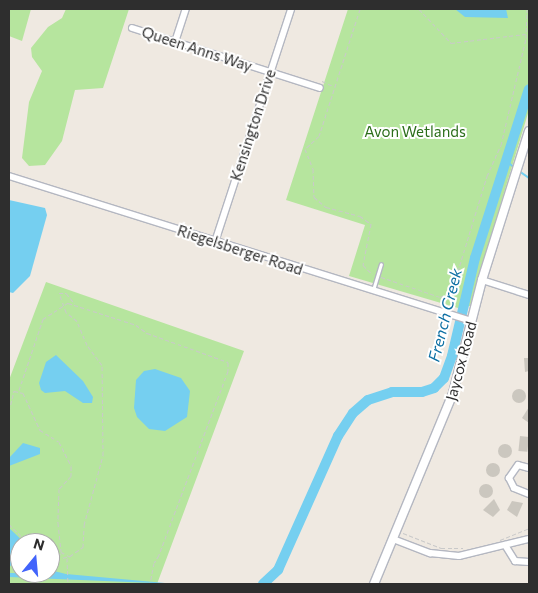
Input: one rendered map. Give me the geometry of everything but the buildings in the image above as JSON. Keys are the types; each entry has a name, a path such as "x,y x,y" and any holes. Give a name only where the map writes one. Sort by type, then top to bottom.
{"street":[{"path":"175,42 186,9"},
{"name":"Kensington Drive","path":"214,242 291,9"},
{"name":"Queen Anns Way","path":"132,28 270,72 321,85"},
{"name":"Jaycox Road","path":"374,584 453,393 468,320 529,131"},
{"name":"Riegelsberger Road","path":"9,176 214,242 468,320"},
{"path":"482,280 529,295"},
{"path":"529,468 518,465 509,478 514,488 529,494"},
{"path":"393,539 421,550 449,556 479,553 529,539"},
{"path":"505,545 515,561 529,562"}],"lane":[{"path":"373,291 381,264"}],"path":[{"path":"360,9 320,136 305,148 313,169 314,197 326,207 360,216 370,224 363,265 377,276 440,297 448,294 454,284 487,176 501,145 526,34 527,9"},
{"path":"419,9 452,43 526,34"},
{"path":"321,85 335,87"},
{"path":"60,558 70,556 83,547 86,541 84,525 100,471 103,371 80,325 63,305 59,293 63,291 74,303 224,359 230,366 152,570 150,584"},
{"path":"9,410 12,394 19,390 43,319 63,305 74,303"},
{"path":"19,390 26,397 40,430 59,442 71,466 70,476 59,489 61,552 70,556"},
{"path":"9,524 18,533"},
{"path":"496,541 529,528"},
{"path":"403,533 441,548 466,548"},
{"path":"66,557 68,584"}],"green space":[{"path":"9,9 31,9 22,41 9,36"},
{"path":"66,9 129,9 103,88 75,90 62,141 45,165 29,166 22,158 29,102 42,71 32,57 31,48 48,27 62,18"},
{"name":"Avon Wetlands","path":"348,9 529,9 529,110 470,306 458,308 349,276 365,225 286,200"},
{"path":"46,282 244,351 157,584 9,584 9,380"}],"water":[{"path":"455,9 506,9 508,18 465,17"},
{"path":"9,200 45,208 47,215 30,276 13,293 9,292"},
{"path":"56,355 83,381 93,397 92,403 83,403 65,391 45,393 41,390 39,383 46,362"},
{"path":"155,369 181,378 190,391 187,417 165,431 149,429 137,417 134,408 136,380 144,371"},
{"path":"23,443 40,448 40,454 9,466 9,458"},
{"path":"9,528 14,533 10,533 9,567"},
{"path":"60,572 66,574 176,584 60,579"}],"waterway":[{"name":"French Creek","path":"263,584 278,570 338,436 353,413 368,400 392,392 422,392 434,388 444,378 452,356 475,258 529,89"},
{"path":"506,161 515,168"},
{"path":"519,171 529,178"}]}
